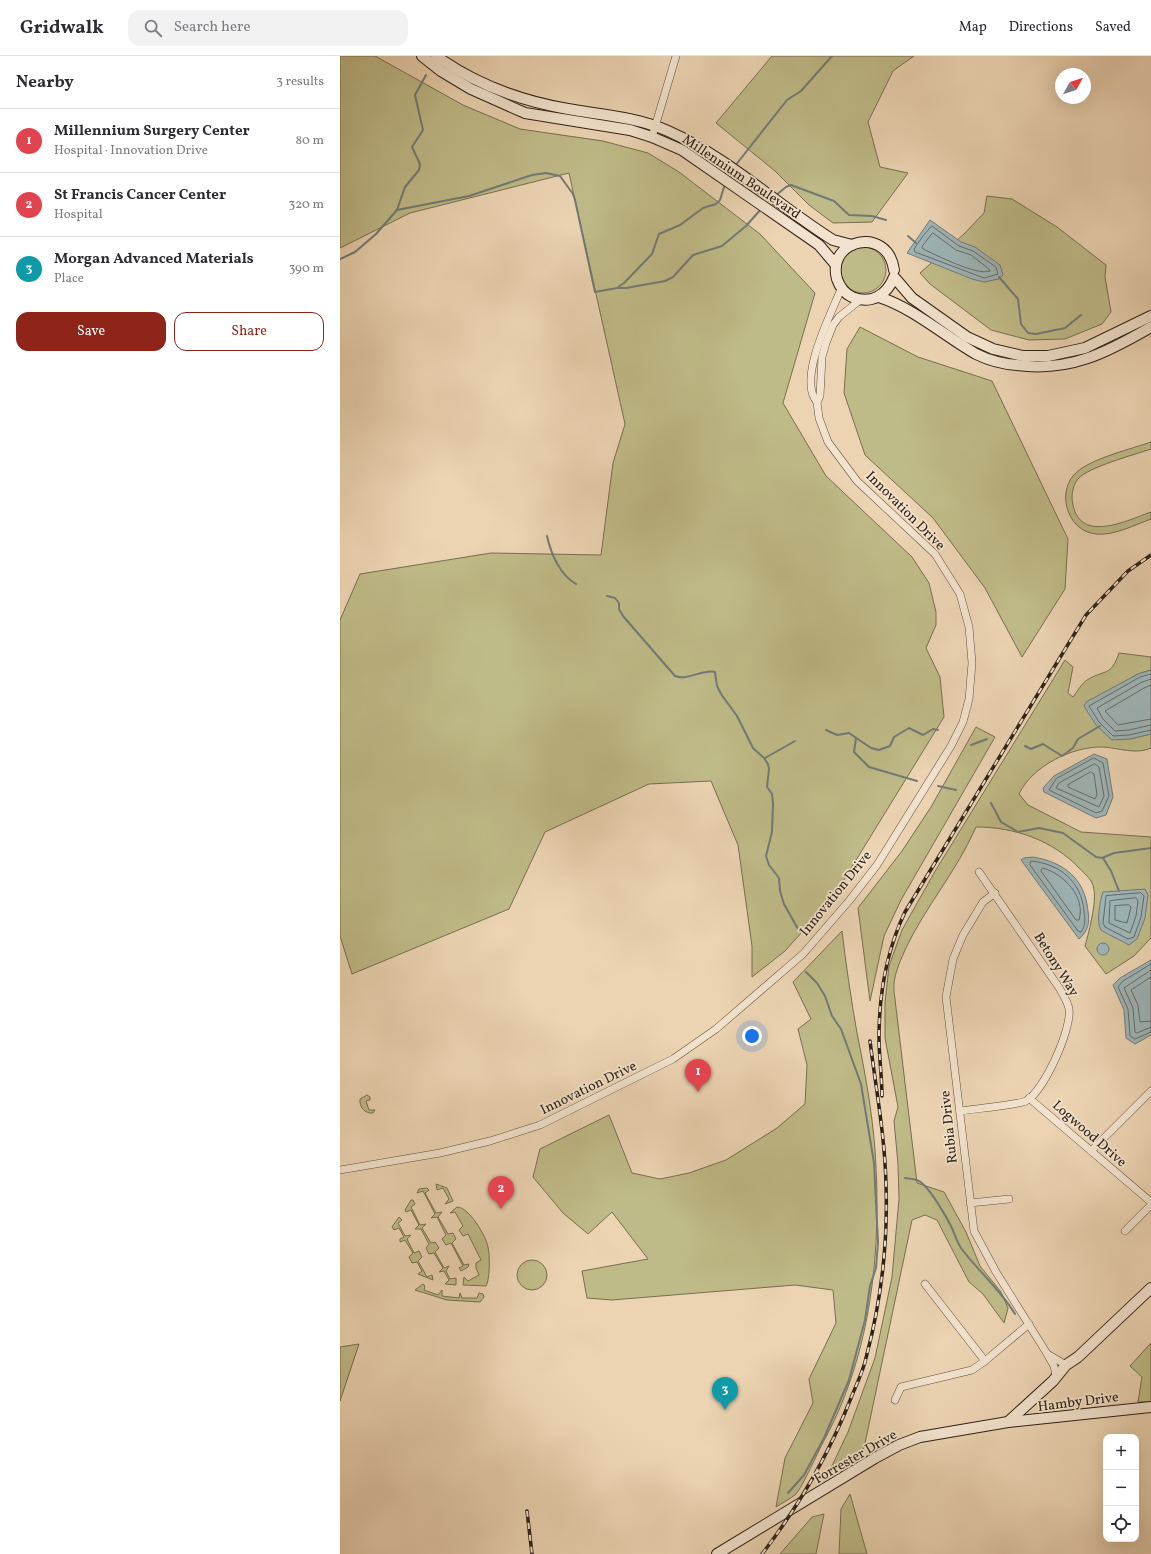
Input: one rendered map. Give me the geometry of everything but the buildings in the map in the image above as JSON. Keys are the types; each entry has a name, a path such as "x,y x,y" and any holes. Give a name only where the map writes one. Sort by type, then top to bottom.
{"street":[{"name":"Millennium Boulevard","path":"422,56 441,71 471,89 525,114 624,129 652,137 682,150 819,245 836,265"},
{"name":"Millennium Boulevard","path":"436,56 474,79 519,97 556,107 630,119 655,126 686,140 723,162 833,240 852,244"},
{"path":"652,137 676,56"},
{"path":"894,274 886,292 879,297 870,300 860,300 850,296 841,289 836,274 836,265 839,257 852,244 866,242 880,246 891,257 894,274 912,298 967,337 993,349 1023,356 1048,356 1085,348 1151,316"},
{"name":"Innovation Drive","path":"340,1170 440,1153 490,1141 540,1126 673,1059 716,1029 803,954 849,901 877,865 926,788 956,737 962,722 968,699 972,663 968,627 960,594 935,554 853,476 828,442 821,424 817,402 812,397 812,383 816,351 841,289"},
{"path":"879,297 897,303 912,311 977,354 1010,364 1035,368 1068,365 1088,360 1151,327"},
{"name":"Innovation Drive","path":"817,402 820,396 822,357 831,331 839,317 860,300"},
{"name":"Betony Way","path":"979,872 995,893 1060,989 1069,1008 1068,1027 1047,1075 1035,1094 1029,1098"},
{"name":"Rubia Drive","path":"995,893 982,902 963,935 953,959 946,997 970,1202 974,1231 996,1272 1054,1366 1055,1378"},
{"path":"1091,1151 1151,1091"},
{"path":"960,1110 1025,1102 1029,1098"},
{"name":"Logwood Drive","path":"1029,1098 1151,1203"},
{"path":"970,1202 1009,1199"},
{"path":"1125,1231 1151,1203"},
{"path":"925,1284 985,1361"},
{"path":"1055,1378 1060,1378 1078,1357 1151,1288"},
{"path":"895,1400 900,1387 972,1370 1029,1324"},
{"name":"Rubia Drive","path":"1046,1352 1066,1365"},
{"path":"1008,1422 1055,1378 1066,1365 1078,1357"},
{"name":"Hamby Drive","path":"1008,1422 1151,1407"},
{"name":"Forrester Drive","path":"717,1554 899,1445 920,1437 1008,1422"}],"shaded area":[{"path":"340,56 375,56 463,105 520,129 603,141 648,153 679,172 760,234 815,293 783,403 826,476 912,557 929,583 936,612 936,625 926,648 940,677 944,717 834,896 785,951 752,977 752,946 738,845 711,781 649,784 545,832 509,909 352,974 340,936 340,620 360,574 491,553 601,555 613,463 625,424 569,173 410,213 340,248"},
{"path":"772,56 914,56 893,71 868,122 880,167 908,173 872,222 833,223 809,205 775,171 716,123"},
{"path":"987,196 1012,199 1057,227 1106,265 1105,277 1111,312 1102,324 1065,339 1029,340 991,330 930,284 920,273 965,233 984,213"},
{"path":"863,247 876,251 882,257 886,270 882,283 876,289 863,293 850,289 844,283 840,270 844,257 850,251"},
{"path":"860,327 918,357 992,381 1068,539 1065,589 1022,657 985,588 933,518 865,455 844,393 847,349"},
{"path":"1151,442 1151,449 1101,466 1083,475 1074,485 1072,499 1078,517 1085,524 1106,526 1118,524 1151,512 1151,519 1124,530 1103,534 1096,534 1086,531 1077,525 1067,508 1066,498 1067,488 1071,479 1078,471 1093,462 1113,454"},
{"path":"1119,653 1151,657 1151,670 1138,674 1113,689 1130,739 1151,734 1151,748 1134,751 1103,747 1079,750 1067,754 1043,767 1033,775 1019,794 1028,805 1081,832 1151,837 1151,938 1134,956 1106,974 1085,946 1094,905 1094,889 1088,877 1058,850 1032,837 1004,829 976,827 960,859 922,919 905,950 895,975 894,991 917,1183 944,1192 966,1232 980,1266 1001,1292 1008,1308 1004,1323 983,1294 969,1282 937,1220 925,1215 912,1220 864,1448 830,1470 848,1432 875,1358 892,1277 899,1199 898,1164 894,1121 898,1107 885,1038 885,1003 889,966 902,930 934,873 1065,660 1073,667 1068,693 1073,697 1085,681 1107,671 1116,661","holes":["1145,889 1129,944 1116,937"]},
{"path":"976,727 995,737 901,900 884,936 870,1001 858,908 902,851 931,807"},
{"path":"842,931 874,1135 877,1187 875,1261 864,1334 842,1404 799,1490 794,1496 776,1507 785,1458 813,1403 809,1379 836,1323 833,1290 795,1285 612,1300 587,1298 582,1271 648,1259 612,1212 588,1234 563,1213 533,1177 540,1149 609,1115 632,1173 660,1179 689,1173 726,1160 777,1128 805,1104 807,1065 798,1029 811,1019 793,982"},
{"path":"367,1095 370,1097 370,1100 366,1101 369,1110 375,1110 373,1113 365,1111 360,1105 360,1099"},
{"path":"436,1184 447,1188 453,1201 445,1204 449,1199 443,1188 437,1190"},
{"path":"427,1188 429,1190 425,1193 436,1213 442,1212 438,1217 448,1234 453,1233 456,1239 452,1243 464,1265 469,1264 468,1267 461,1271 459,1268 463,1266 451,1243 446,1245 442,1239 446,1235 437,1217 431,1218 435,1214 423,1191 417,1193 419,1189"},
{"path":"411,1200 413,1200 415,1204 411,1207 420,1225 426,1224 422,1228 431,1243 435,1242 439,1248 435,1252 444,1268 449,1266 446,1271 450,1279 456,1278 456,1285 445,1284 449,1280 444,1271 439,1272 443,1268 434,1253 429,1254 426,1248 429,1244 421,1229 415,1229 419,1225 411,1210 406,1212 405,1210"},
{"path":"457,1207 462,1208 472,1217 487,1242 489,1251 489,1267 486,1286 463,1285 464,1277 468,1281 479,1275 476,1268 476,1263 481,1260 468,1234 463,1236 459,1230 463,1226 455,1212 450,1213"},
{"path":"399,1217 402,1220 398,1223 405,1236 411,1235 407,1239 414,1253 419,1251 422,1257 418,1261 427,1277 432,1275 433,1280 418,1274 422,1271 417,1262 412,1263 409,1257 413,1253 405,1240 400,1242 400,1239 404,1237 399,1228 394,1230 392,1227"},
{"path":"532,1260 543,1264 547,1275 543,1286 532,1290 521,1286 517,1275 521,1264"},
{"path":"423,1284 425,1286 424,1290 438,1295 442,1290 442,1296 459,1298 460,1293 462,1298 477,1298 479,1293 483,1294 484,1297 480,1302 447,1300 415,1290"},
{"path":"1151,1343 1151,1402 1138,1402 1142,1377 1130,1366"},
{"path":"359,1344 340,1401 340,1347"},
{"path":"850,1494 867,1554 839,1554 841,1509"},
{"path":"824,1514 816,1554 780,1554 812,1517"}],"water":[{"path":"930,220 961,242 975,247 1000,265 1003,275 999,279 984,282 972,279 907,253"},
{"path":"1151,670 1151,734 1130,739 1112,740 1096,725 1084,706 1086,702 1138,674"},
{"path":"1094,754 1107,759 1113,797 1106,815 1096,818 1044,792 1043,788 1054,776"},
{"path":"1033,857 1044,859 1063,868 1071,874 1082,889 1086,899 1089,919 1086,930 1079,939 1021,860 1024,858"},
{"path":"1145,889 1148,895 1145,918 1137,939 1129,945 1101,930 1099,917 1103,892"},
{"path":"1101,943 1105,943 1109,949 1105,955 1101,955 1097,951 1097,947"},
{"path":"1151,960 1151,1035 1135,1044 1126,1038 1124,1010 1113,985 1120,978"}],"waterway":[{"path":"735,166 787,100 801,91 832,56"},
{"path":"340,259 355,252 376,234 397,210 405,187 419,170 420,164 412,147 423,130 415,95 426,75"},
{"path":"397,210 469,196 532,175 546,173 560,176 573,194 575,200 595,292 617,288 624,283 652,254 659,234 680,225 703,208 716,204 720,200 725,184"},
{"path":"775,196 791,185 834,201 849,215 872,216 886,220"},
{"path":"618,288 665,281 673,277 693,255 722,246 746,226 762,208"},
{"path":"908,236 916,243"},
{"path":"999,277 1018,299 1021,324 1028,333 1036,334 1065,328 1081,315"},
{"path":"547,536 551,550 561,570 576,584"},
{"path":"607,596 615,598 619,603 619,609 623,616 675,676 685,677 705,672 715,672 717,686 721,694 737,716 753,748 768,764 769,769 767,787 772,794 773,804 772,832 766,856 769,865 779,878 780,891 784,904 798,929"},
{"path":"1025,746 1031,749 1043,744 1062,756 1073,748 1078,739 1100,726"},
{"path":"826,730 837,735 849,733 871,748 879,750 890,746 894,737 909,728 923,735 933,729 938,730"},
{"path":"856,738 854,752 869,767 917,781"},
{"path":"971,745 987,739"},
{"path":"765,758 795,741"},
{"path":"938,786 956,790"},
{"path":"991,803 1001,822 1018,832 1039,828 1063,833 1096,857 1102,858 1114,853 1151,848"},
{"path":"1103,858 1111,871 1119,891"},
{"path":"788,1493 804,1475 824,1438 849,1380 865,1320 870,1286 876,1268 878,1242 874,1163 861,1084 841,1029 832,1016 825,996 817,983 806,972"},
{"path":"905,1178 918,1180 928,1189 946,1217 961,1248 1003,1296 1015,1314"}],"railway":[{"path":"882,1096 879,1038 880,1005 888,958 898,927 905,912 1086,615 1128,571 1151,555"},
{"path":"762,1554 776,1536 801,1498 833,1439 865,1363 876,1316 885,1250 886,1207 884,1149 870,1041"},
{"path":"527,1511 532,1554"}],"place":[{"name":"Millennium Surgery Center","path":"698,1092"},
{"name":"St Francis Cancer Center","path":"501,1209"},
{"name":"Morgan Advanced Materials","path":"725,1410"}]}
